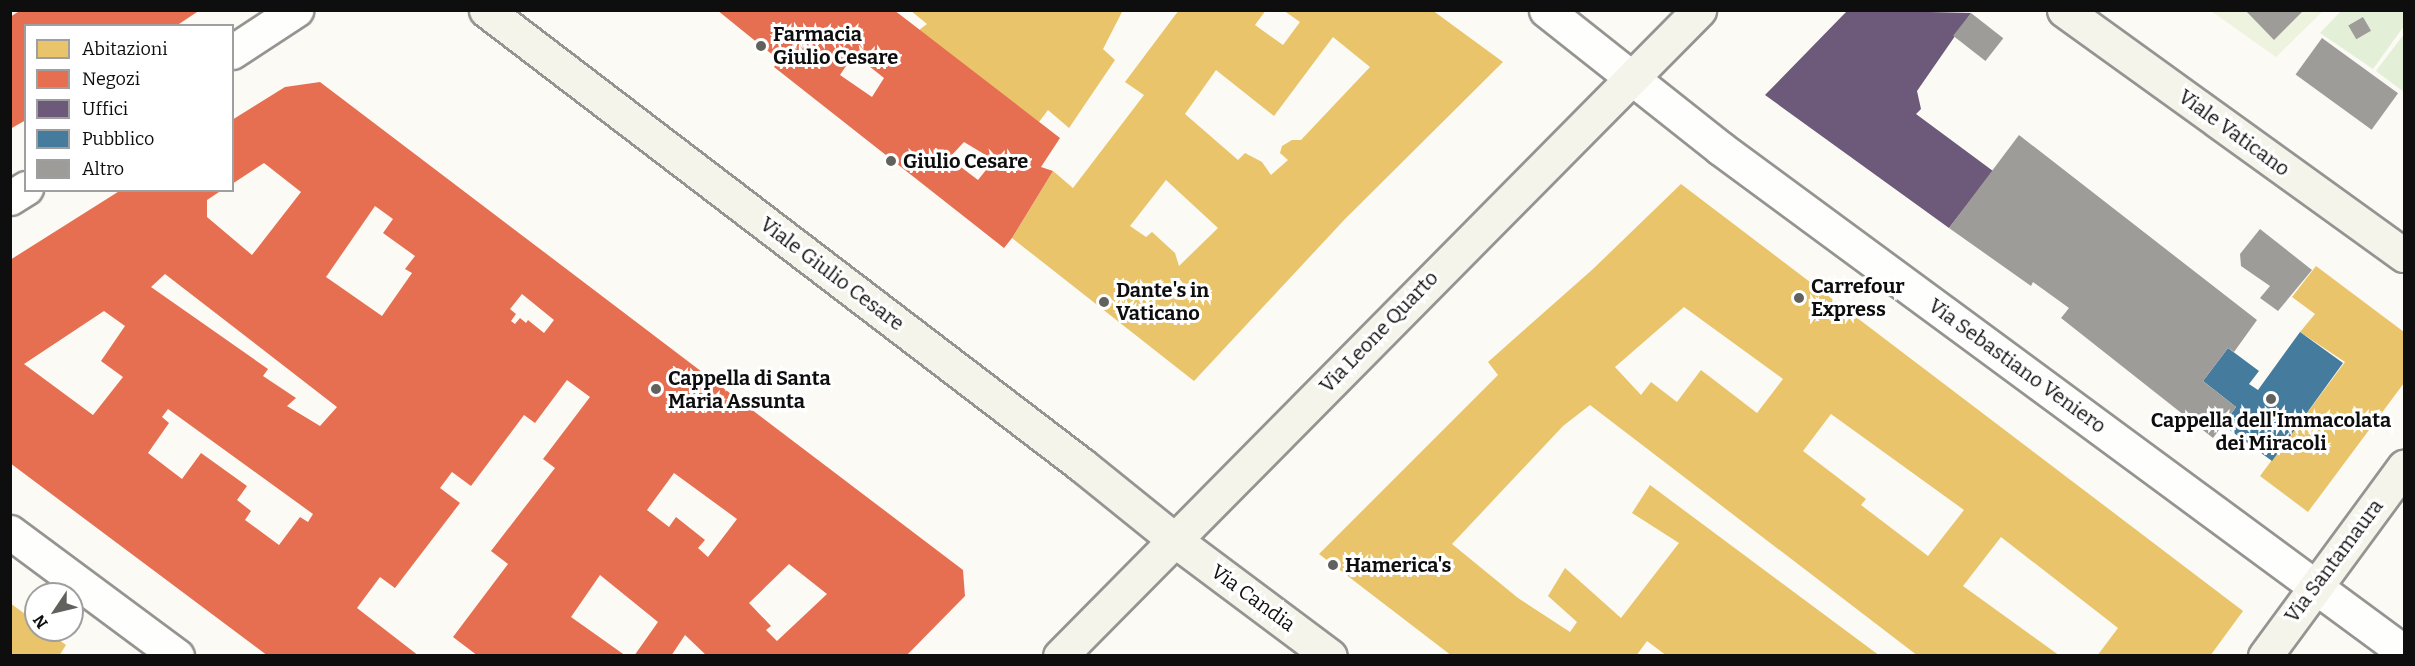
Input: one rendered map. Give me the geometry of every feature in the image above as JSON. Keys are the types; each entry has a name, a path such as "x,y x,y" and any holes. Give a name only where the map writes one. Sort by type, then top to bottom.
{"street":[{"path":"234,51 296,10"},
{"name":"Viale Giulio Cesare","path":"486,10 1074,459 1176,542"},
{"name":"Via Sebastiano Veniero","path":"1546,10 1629,78 2404,652"},
{"name":"Via Leone Quarto","path":"1060,656 1176,542 1629,78 1699,10"},
{"name":"Viale Vaticano","path":"2064,10 2404,255"},
{"path":"10,198 24,189"},
{"name":"Via Santamaura","path":"2265,656 2404,467"},
{"path":"10,532 177,656"},
{"name":"Via Candia","path":"1176,542 1330,656"}],"green space":[{"path":"2211,11 2323,11 2276,57"},
{"path":"2341,11 2404,11 2404,26 2373,69 2320,33"},
{"path":"2404,34 2404,92 2376,71"}],"building: Abitazioni":[{"path":"910,10 1123,10 1103,49 1115,60 1069,128 1048,110 1039,122 919,30 927,24"},
{"path":"1179,10 1266,10 1255,25 1283,45 1300,22 1283,10 1432,10 1503,62 1345,219 1194,381 1012,238 1053,171 1073,188 1144,95 1125,82","holes":["1333,37 1370,67 1301,140 1292,140 1282,146 1280,153 1288,160 1271,175 1262,162 1245,153 1238,160 1185,114 1216,70 1274,116","1166,180 1218,228 1179,266 1175,253 1152,232 1146,237 1130,226"]},
{"path":"1681,184 2243,611 2210,656 2097,656 2118,628 2001,537 1963,586 2060,656 1918,656 1590,405 1563,426 1452,544 1518,598 1570,632 1577,622 1548,596 1565,568 1621,618 1679,543 1632,513 1650,485 1880,656 1667,656 1647,641 1636,656 1452,656 1319,554 1498,375 1488,362 1593,269","holes":["1684,307 1783,379 1757,413 1701,370 1677,402 1651,382 1641,395 1615,367","1831,414 1964,510 1928,556 1861,505 1866,499 1803,451"]},
{"path":"2316,266 2404,332 2404,383 2308,512 2260,476 2345,362 2300,332 2315,314 2292,297"},
{"path":"10,603 24,613 24,642 62,642 66,645 59,656 10,656"}],"building: Negozi":[{"path":"21,10 200,10 179,24 24,24 24,121 10,129 10,17"},
{"path":"717,10 894,10 1060,138 1041,167 1053,171 1004,248 774,67 779,60","holes":["854,54 884,78 872,97 840,75","964,142 994,160 978,180 949,158"]},
{"path":"320,82 963,570 965,596 906,656 707,656 685,635 671,656 634,656 658,622 600,575 571,617 626,656 478,656 453,637 508,564 491,551 555,468 543,459 590,397 567,380 535,423 524,415 471,486 452,472 440,488 460,503 395,588 380,577 357,608 419,656 268,656 10,463 10,260 118,192 219,192 207,200 207,217 252,255 301,192 264,163 234,183 234,119 285,87","holes":["375,206 393,219 383,233 415,256 405,269 412,273 382,316 326,277","165,274 337,407 320,426 287,406 296,398 263,376 268,369 151,287","522,294 554,320 544,333 528,320 526,323 520,318 515,324 511,321 516,314 510,309","104,311 125,326 101,361 123,377 93,415 24,364","168,409 313,514 308,522 300,517 279,545 245,520 251,511 237,500 247,486 201,453 182,479 148,453 169,423 162,417","674,473 737,519 708,557 698,548 705,540 676,517 669,527 647,510","789,564 827,594 777,641 766,630 771,626 749,603"]}],"building: Uffici":[{"path":"1848,10 1971,13 1917,91 1921,109 1916,114 1993,171 1949,228 1765,95"}],"building: Pubblico":[{"name":"Cappella dell'Immacolata dei Miracoli","path":"2300,332 2343,363 2272,461 2223,425 2236,407 2203,381 2228,348 2259,371 2249,384 2258,390"}],"building: Altro":[{"path":"2245,10 2304,10 2274,40"},
{"path":"1971,13 2003,38 1985,61 1953,36"},
{"path":"2363,17 2371,31 2356,39 2348,26"},
{"path":"2322,38 2398,93 2372,130 2296,74"},
{"path":"2019,135 2257,320 2234,352 2228,348 2203,381 2236,407 2213,438 2061,318 2069,308 2033,282 2031,286 1949,228"},
{"path":"2260,229 2312,270 2278,311 2260,298 2270,286 2241,266 2240,254"}],"place":[{"name":"Farmacia Giulio Cesare","path":"761,46"},
{"name":"Giulio Cesare","path":"891,161"},
{"name":"Carrefour Express","path":"1799,298"},
{"name":"Dante's in Vaticano","path":"1104,302"},
{"name":"Cappella di Santa Maria Assunta","path":"656,389"},
{"name":"Cappella dell'Immacolata dei Miracoli","path":"2271,399"},
{"name":"Hamerica's","path":"1333,565"}]}
